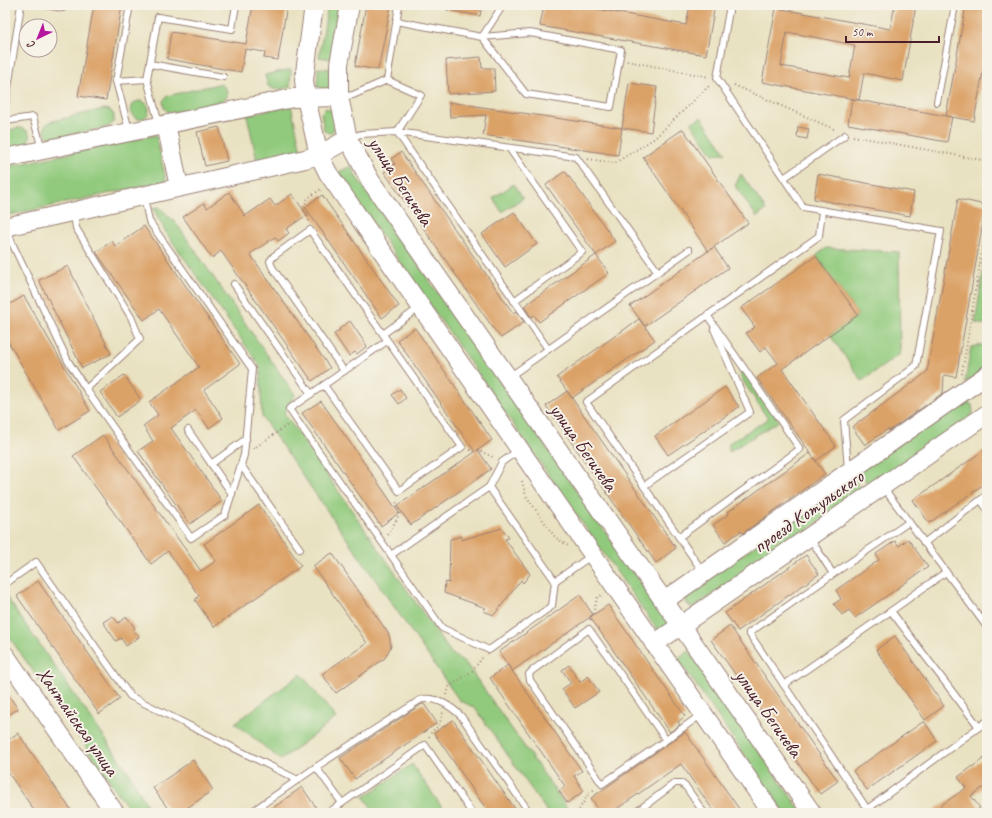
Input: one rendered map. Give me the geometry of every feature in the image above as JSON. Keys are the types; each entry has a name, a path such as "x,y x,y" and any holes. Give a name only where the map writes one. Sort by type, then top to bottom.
{"street":[{"path":"314,5 304,80 306,98 319,155 328,173 344,199 772,813"},
{"name":"улица Бегичева","path":"350,5 339,64 339,97 348,139 370,180 812,813"},
{"path":"5,158 293,98 339,97"},
{"path":"163,125 179,187"},
{"path":"6,226 319,155 348,139"},
{"name":"проезд Котульского","path":"664,601 987,375"},
{"name":"проезд Котульского","path":"654,644 987,414"},
{"name":"Хантайская улица","path":"5,655 115,813"}],"lane":[{"path":"5,107 21,5"},
{"path":"45,5 63,8 65,5"},
{"path":"130,5 116,81 130,132"},
{"path":"163,125 147,79 158,17 232,30 236,5"},
{"path":"386,80 399,5"},
{"path":"482,37 503,5"},
{"path":"730,5 717,78 803,207 942,231 916,366 844,420 849,472"},
{"path":"937,102 955,5"},
{"path":"396,21 482,37 530,33 622,50 611,107 526,94 482,37"},
{"path":"150,64 223,77"},
{"path":"116,81 147,79"},
{"path":"339,97 353,95 386,80 421,95 397,132"},
{"path":"5,121 33,117 42,150"},
{"path":"397,132 548,350"},
{"path":"348,139 361,134 397,132 576,158 658,272"},
{"path":"784,178 845,135"},
{"path":"509,148 582,252 514,301"},
{"path":"6,226 12,243 68,361 191,538 225,515 244,455 252,369 149,221 144,195"},
{"path":"73,211 76,228 131,317 140,339 86,389"},
{"path":"704,573 586,402 819,236 822,211"},
{"path":"324,385 399,491 462,447 310,230 274,256 270,261 272,267 344,371"},
{"path":"508,378 689,250"},
{"path":"234,284 311,394"},
{"path":"383,334 420,308"},
{"path":"644,486 750,412 708,315"},
{"path":"679,537 800,449 708,315"},
{"path":"387,341 289,409 442,628 489,650 552,606 555,581 489,487"},
{"path":"188,430 232,494"},
{"path":"211,464 246,439"},
{"path":"391,555 489,487 502,462 519,450"},
{"path":"241,465 300,549"},
{"path":"882,486 987,627"},
{"path":"924,543 987,495"},
{"path":"981,500 987,509"},
{"path":"908,522 748,633 784,685 864,811 987,721"},
{"path":"809,537 833,574"},
{"path":"555,581 592,555"},
{"path":"5,584 36,562 130,696 298,780"},
{"path":"784,685 946,572"},
{"path":"891,611 979,727"},
{"path":"666,740 589,629 529,674 530,680 602,784 666,740 703,714"},
{"path":"250,813 316,767 420,700 429,698 445,704 461,716 530,813"},
{"path":"328,813 425,745 472,813"},
{"path":"316,767 342,803"},
{"path":"634,813 675,783 681,783 686,787 704,813"}],"path":[{"path":"620,60 717,78"},
{"path":"576,158 615,163 655,138 717,78"},
{"path":"310,230 308,214 303,208 308,198 321,188"},
{"path":"962,375 987,219"},
{"path":"244,455 291,422"},
{"path":"462,447 475,452 478,450 502,462"},
{"path":"384,544 400,513 396,507 399,491"},
{"path":"589,629 590,617 593,615 597,598 604,593"},
{"path":"425,745 432,731 439,726 449,687 472,672 489,650"},
{"path":"577,813 589,793 602,784"}],"green space":[{"path":"328,5 340,5 331,59 319,57"},
{"path":"318,68 330,69 330,89 317,90"},
{"path":"291,69 290,87 276,90 268,86 265,75"},
{"path":"218,84 226,88 227,92 227,97 222,101 174,112 168,112 164,108 163,101 167,96"},
{"path":"140,101 146,104 149,110 146,116 140,119 134,116 131,110 134,104"},
{"path":"291,105 301,151 257,161 247,115"},
{"path":"326,108 333,111 335,120 335,127 330,134 324,130 321,113"},
{"path":"104,109 110,110 114,115 114,122 108,127 55,138 49,138 44,132 45,126 49,122"},
{"path":"701,117 726,153 713,154 691,123"},
{"path":"18,128 28,131 30,137 29,140 25,145 5,150 5,131"},
{"path":"156,135 166,181 5,216 5,167"},
{"path":"351,166 355,175 669,623 658,631 344,182 339,172"},
{"path":"741,174 766,210 757,217 735,186"},
{"path":"514,184 523,198 502,212 493,198"},
{"path":"159,207 176,223 295,395 284,413 451,653 467,665 571,813 548,813 475,708 459,700 262,417 260,366 165,231 153,208"},
{"path":"826,248 899,252 900,354 862,381 830,335 858,315 816,256"},
{"path":"985,260 987,261 987,325 975,323"},
{"path":"987,344 987,363 976,375 965,383 971,347"},
{"path":"739,363 779,421 729,452 729,443 768,419 741,378"},
{"path":"962,401 966,401 972,405 972,415 870,487 859,472"},
{"path":"852,477 863,492 693,608 687,604 685,595"},
{"path":"5,595 129,773 151,813 132,813 5,631"},
{"path":"689,651 802,813 785,813 678,659"},
{"path":"301,674 336,718 281,760 235,723"},
{"path":"412,764 446,813 375,813 364,797"}],"building":[{"path":"94,5 122,5 106,100 78,96"},
{"path":"253,5 287,5 278,60 264,58 265,52 245,49 241,72 167,59 171,32 246,44"},
{"path":"366,5 391,5 378,70 355,66"},
{"path":"447,5 482,5 480,16 447,10"},
{"path":"544,5 575,5 686,25 690,5 715,5 706,55 540,26"},
{"path":"895,5 916,5 903,81 864,73 859,100 762,82 776,8 890,29","holes":["787,32 855,45 849,78 781,66"]},
{"path":"966,5 987,5 987,49 974,121 946,116"},
{"path":"481,57 482,68 494,68 495,91 448,94 446,60"},
{"path":"629,83 657,87 651,132 622,128"},
{"path":"852,99 952,117 947,142 848,124"},
{"path":"449,102 622,128 618,155 483,135 486,115 450,117"},
{"path":"219,127 227,161 205,166 197,132"},
{"path":"798,127 809,129 807,139 797,137"},
{"path":"683,129 748,223 708,251 643,157"},
{"path":"401,152 513,313 516,311 524,322 501,338 384,172 395,164 391,159"},
{"path":"565,171 615,241 596,255 546,185"},
{"path":"818,174 914,192 910,216 814,199"},
{"path":"229,192 245,216 270,199 275,206 292,194 307,215 286,229 289,233 278,241 275,237 250,254 330,368 312,381 221,251 212,258 183,217 204,203 207,208"},
{"path":"322,195 399,306 382,318 305,207"},
{"path":"958,199 986,205 956,377 944,375 943,393 889,431 888,429 865,445 852,427 927,372"},
{"path":"514,212 537,244 505,267 482,234"},
{"path":"144,226 240,364 204,390 223,418 209,428 196,410 171,428 222,501 190,524 138,451 153,441 143,426 158,415 149,402 199,367 159,309 144,320 96,252 112,241 115,246"},
{"path":"714,247 728,268 645,326 630,306"},
{"path":"596,255 609,273 539,322 534,315 531,317 524,306"},
{"path":"816,256 858,315 782,369 836,446 816,461 757,378 778,363 766,347 760,352 746,333 755,327 741,308"},
{"path":"68,266 111,354 82,368 39,280"},
{"path":"24,296 90,411 59,430 5,336 5,307"},
{"path":"639,319 655,340 572,398 557,377"},
{"path":"350,321 367,346 357,354 355,352 349,356 334,334"},
{"path":"415,328 492,440 478,450 491,469 411,525 397,506 475,452 397,340"},
{"path":"124,375 141,400 117,417 100,392"},
{"path":"725,387 739,407 668,455 655,436"},
{"path":"400,389 406,398 399,404 392,395"},
{"path":"567,391 676,548 656,563 546,406"},
{"path":"321,401 399,513 381,526 302,413"},
{"path":"103,435 201,571 216,561 204,544 259,505 301,566 214,627 195,600 199,596 168,551 151,564 73,456"},
{"path":"987,448 987,482 929,523 913,500"},
{"path":"810,453 825,474 743,533 741,531 725,542 713,525 729,514 728,512"},
{"path":"502,528 509,538 505,539 530,574 523,583 521,580 494,615 483,611 486,608 444,593 445,582 449,583 450,539 462,536 461,540"},
{"path":"908,539 928,567 855,618 849,610 842,615 834,604 841,599 836,590 879,560 876,554 895,541 899,546"},
{"path":"332,553 386,630 389,635 391,646 385,658 336,693 322,674 367,643 313,566"},
{"path":"806,555 819,574 738,631 725,613"},
{"path":"38,581 120,699 99,714 17,596"},
{"path":"580,595 593,615 512,671 499,652"},
{"path":"608,605 685,716 678,722 680,725 670,732 590,617"},
{"path":"113,616 118,623 127,617 135,628 133,630 139,637 126,646 121,638 116,641 103,622"},
{"path":"730,626 838,781 820,794 711,640"},
{"path":"895,636 944,706 925,720 876,650"},
{"path":"508,665 582,771 574,776 584,791 567,803 559,791 565,786 490,678"},
{"path":"569,665 580,682 588,676 599,692 575,708 562,689 571,683 562,670"},
{"path":"5,690 18,709 5,717"},
{"path":"424,704 437,723 355,779 340,758"},
{"path":"453,720 518,813 489,813 434,733"},
{"path":"924,721 937,741 867,790 853,771"},
{"path":"685,732 742,813 715,813 681,764 611,813 601,813 591,798"},
{"path":"18,733 73,813 36,813 5,768 5,742"},
{"path":"987,756 987,785 971,796 980,808 972,813 930,813 966,788 958,777"},
{"path":"193,760 213,790 180,813 171,813 153,788"},
{"path":"302,787 317,809 311,813 266,813"}]}
